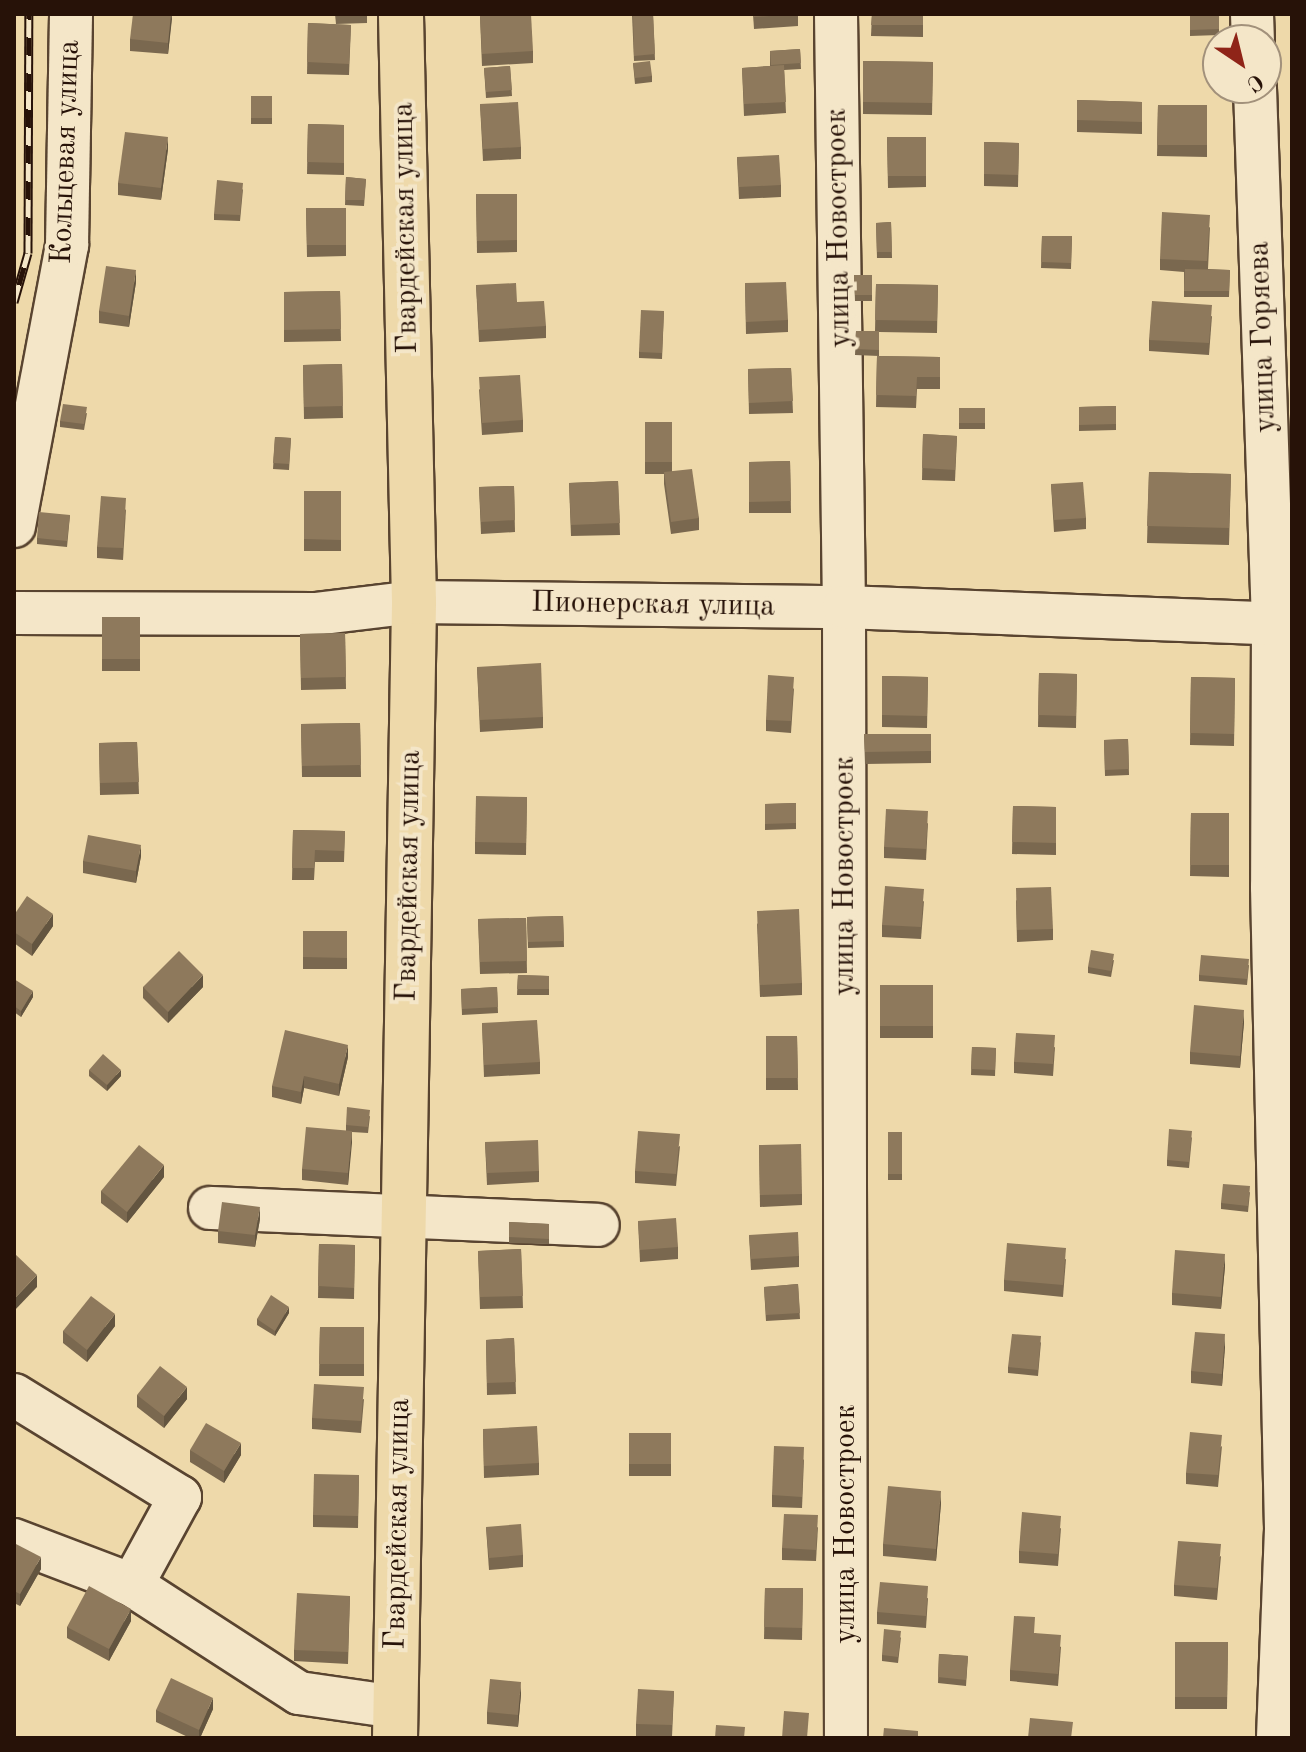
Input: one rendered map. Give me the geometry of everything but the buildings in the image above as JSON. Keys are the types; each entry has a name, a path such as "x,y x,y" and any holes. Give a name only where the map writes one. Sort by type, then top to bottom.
{"main road":[{"name":"Гвардейская улица","path":"396,1722 414,602 401,14"}],"street":[{"name":"Кольцевая улица","path":"14,526 67,245 71,14"},
{"name":"улица Новостроек","path":"836,14 844,607 846,1738"},
{"name":"улица Горяева","path":"1256,104 1283,623 1282,888 1289,1529 1278,1738"},
{"name":"Пионерская улица","path":"14,613 315,614 414,602 844,607 1283,623"},
{"path":"210,1208 598,1225"},
{"path":"14,1395 180,1497 132,1585"},
{"path":"14,1540 132,1585 299,1693 396,1722"}],"railway":[{"path":"14,302 28,253 29,14"}]}
